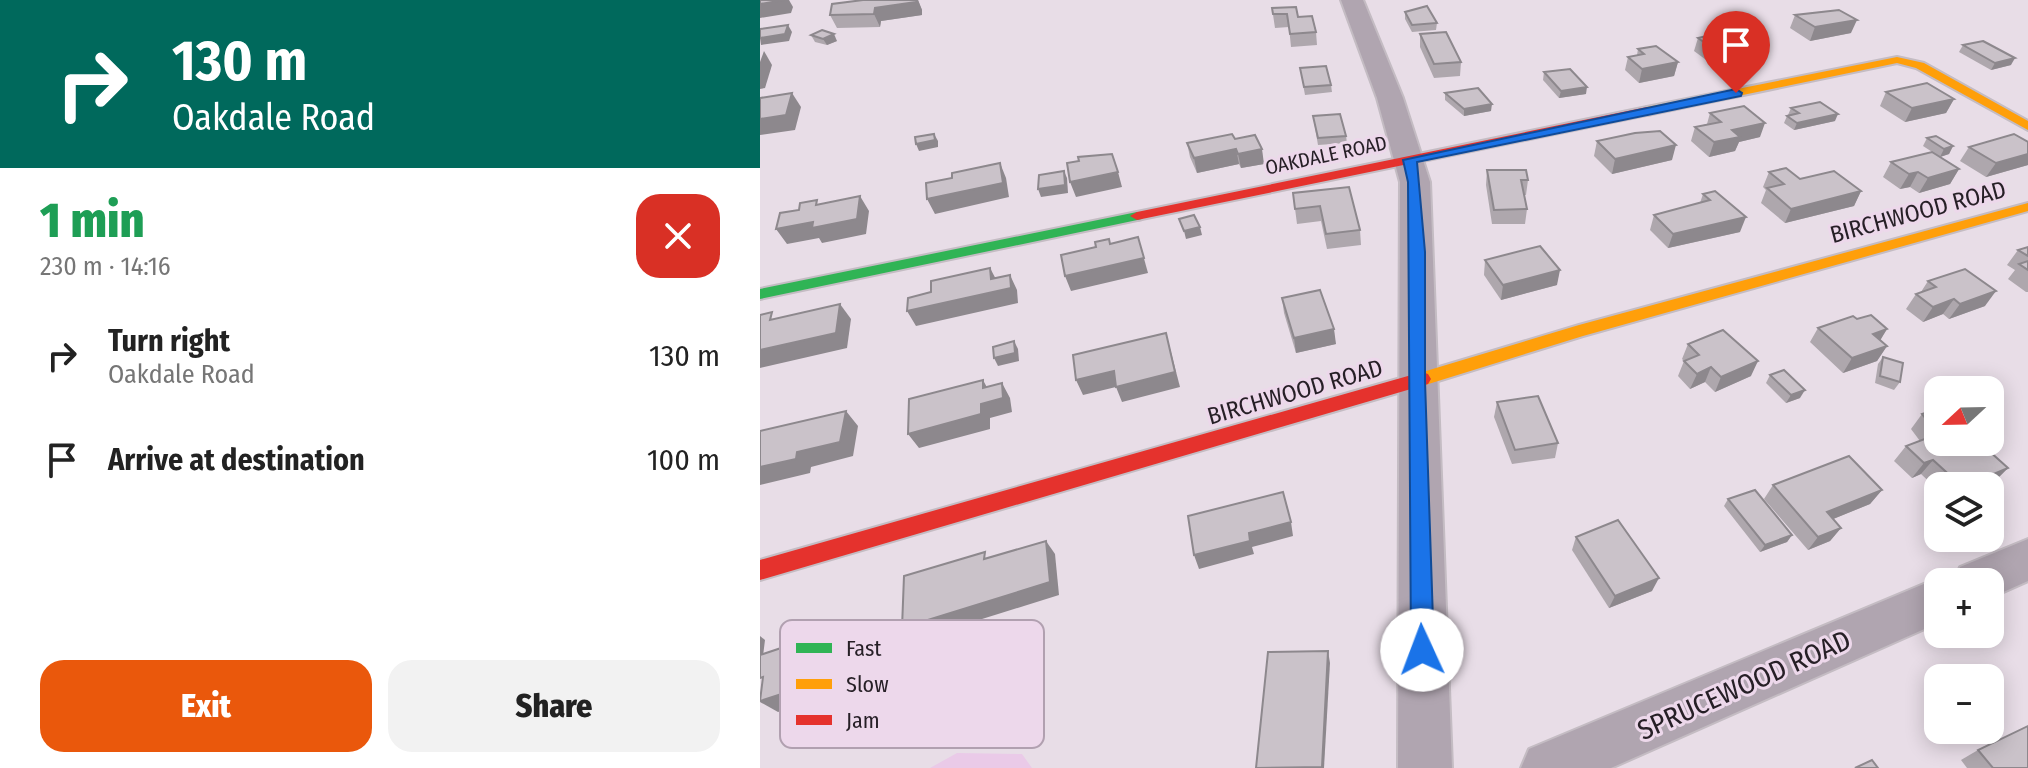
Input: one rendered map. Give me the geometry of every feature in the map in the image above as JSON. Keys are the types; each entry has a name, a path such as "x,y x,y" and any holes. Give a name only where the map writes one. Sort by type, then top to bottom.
{"street":[{"path":"1352,0 1410,160 1415,182 1425,768"},
{"name":"OAKDALE ROAD","path":"760,294 1902,59 1920,65 2028,126"},
{"name":"BIRCHWOOD ROAD","path":"760,570 1416,381 1594,326 2028,207"},
{"path":"2004,570 2028,559"},
{"name":"SPRUCEWOOD ROAD","path":"1548,768 1924,606"}],"shaded area":[{"path":"957,753 1022,754 1032,768 930,768"}],"building":[{"path":"760,0 784,0 760,4"},
{"path":"863,0 917,0 875,8 874,14 830,15 832,4"},
{"path":"1427,6 1437,23 1412,25 1405,12"},
{"path":"1296,7 1298,17 1312,16 1316,32 1290,34 1287,14 1273,14 1272,8"},
{"path":"1839,10 1857,20 1815,27 1795,15"},
{"path":"788,25 785,34 760,38 760,29"},
{"path":"822,30 834,34 823,39 811,35"},
{"path":"1446,32 1461,62 1434,64 1420,34"},
{"path":"1711,35 1718,40 1745,37 1759,47 1721,54 1698,38"},
{"path":"1983,41 2015,58 1995,63 1963,45"},
{"path":"1656,46 1678,62 1642,69 1628,57 1644,54 1638,49"},
{"path":"1326,66 1331,85 1304,87 1300,68"},
{"path":"1570,69 1587,87 1561,91 1544,72"},
{"path":"1927,83 1954,99 1912,108 1886,92"},
{"path":"1478,88 1492,104 1464,109 1445,93"},
{"path":"792,93 786,115 760,119 760,98"},
{"path":"1820,102 1838,114 1797,123 1787,116 1799,113 1791,108"},
{"path":"1744,106 1765,123 1732,130 1740,137 1714,142 1695,127 1721,122 1710,113"},
{"path":"1340,114 1346,136 1318,138 1313,116"},
{"path":"1660,131 1676,145 1615,159 1597,141 1635,133"},
{"path":"934,134 935,140 916,144 915,137"},
{"path":"1232,134 1235,139 1255,135 1262,149 1238,154 1236,149 1194,158 1187,143"},
{"path":"2014,134 2028,142 2028,154 1996,163 1969,147"},
{"path":"1936,136 1953,146 1944,149 1927,138"},
{"path":"1932,152 1959,169 1928,178 1918,172 1909,174 1891,162"},
{"path":"1112,154 1118,172 1070,182 1067,163 1079,161 1078,157"},
{"path":"1000,163 1003,183 927,199 926,183 952,178 952,173"},
{"path":"1786,168 1800,179 1834,171 1861,191 1791,209 1767,188 1784,184 1769,172"},
{"path":"1487,170 1526,170 1528,180 1521,180 1527,209 1494,210"},
{"path":"1064,171 1065,185 1038,189 1039,175"},
{"path":"1349,187 1360,230 1326,234 1320,206 1295,209 1293,193"},
{"path":"1715,191 1746,217 1673,234 1654,215 1710,200 1703,194"},
{"path":"860,196 857,219 812,228 813,222 776,229 780,213 799,210 800,203 817,200 816,205"},
{"path":"1194,215 1200,227 1184,231 1179,219"},
{"path":"1138,237 1144,258 1065,276 1061,255 1096,247 1095,242 1109,239 1110,244"},
{"path":"1540,246 1560,270 1503,285 1485,260"},
{"path":"2028,247 2028,256 2018,250"},
{"path":"2028,261 2028,270 2019,264"},
{"path":"990,268 991,279 1010,275 1011,288 907,311 908,298 931,292 931,281"},
{"path":"1965,269 1996,291 1960,304 1954,299 1933,307 1916,294 1936,287 1928,281"},
{"path":"1320,290 1334,329 1294,338 1282,298"},
{"path":"840,304 836,333 760,350 760,315 772,312 770,320"},
{"path":"1871,315 1887,329 1873,334 1887,346 1852,358 1818,328 1853,316 1857,319"},
{"path":"1723,330 1758,361 1721,377 1711,367 1697,374 1684,361 1699,355 1688,344"},
{"path":"1166,333 1175,372 1116,387 1114,371 1076,380 1073,355"},
{"path":"1014,341 1015,353 994,358 993,347"},
{"path":"1883,357 1903,363 1900,382 1880,376"},
{"path":"1784,370 1805,390 1791,395 1770,375"},
{"path":"983,380 983,388 1002,383 1003,398 981,404 981,414 908,434 909,399"},
{"path":"1538,396 1558,443 1515,450 1497,402"},
{"path":"846,411 840,442 797,452 796,459 760,467 760,431"},
{"path":"1924,439 1924,456 1995,456 2008,468 1998,472 1946,472 1933,460 1924,463 1906,446"},
{"path":"1849,456 1882,490 1827,512 1841,528 1818,537 1773,485"},
{"path":"1755,490 1792,535 1765,545 1728,499"},
{"path":"1283,492 1291,522 1249,533 1250,541 1194,555 1188,516"},
{"path":"1618,520 1659,578 1615,596 1576,537"},
{"path":"1046,541 1050,582 928,620 902,620 904,576 985,552 984,559"},
{"path":"780,648 780,694 760,701 763,677 760,678 760,655"},
{"path":"1328,651 1322,767 1256,768 1268,652"},
{"path":"2028,726 2028,768 1993,768 1978,750 1990,744 2004,744 2004,738"},
{"path":"1872,760 1878,768 1855,768"}],"traffic: fast":[{"path":"760,294 1137,216"}],"traffic: slow":[{"path":"1647,111 1897,60 1920,65 2028,126"},
{"path":"1422,379 1579,331 2028,207"}],"traffic: jam":[{"path":"1137,216 1647,111"},
{"path":"760,570 1422,379"}],"route":[{"path":"1422,650 1416,381 1417,252 1415,182 1410,160 1736,93"}]}
